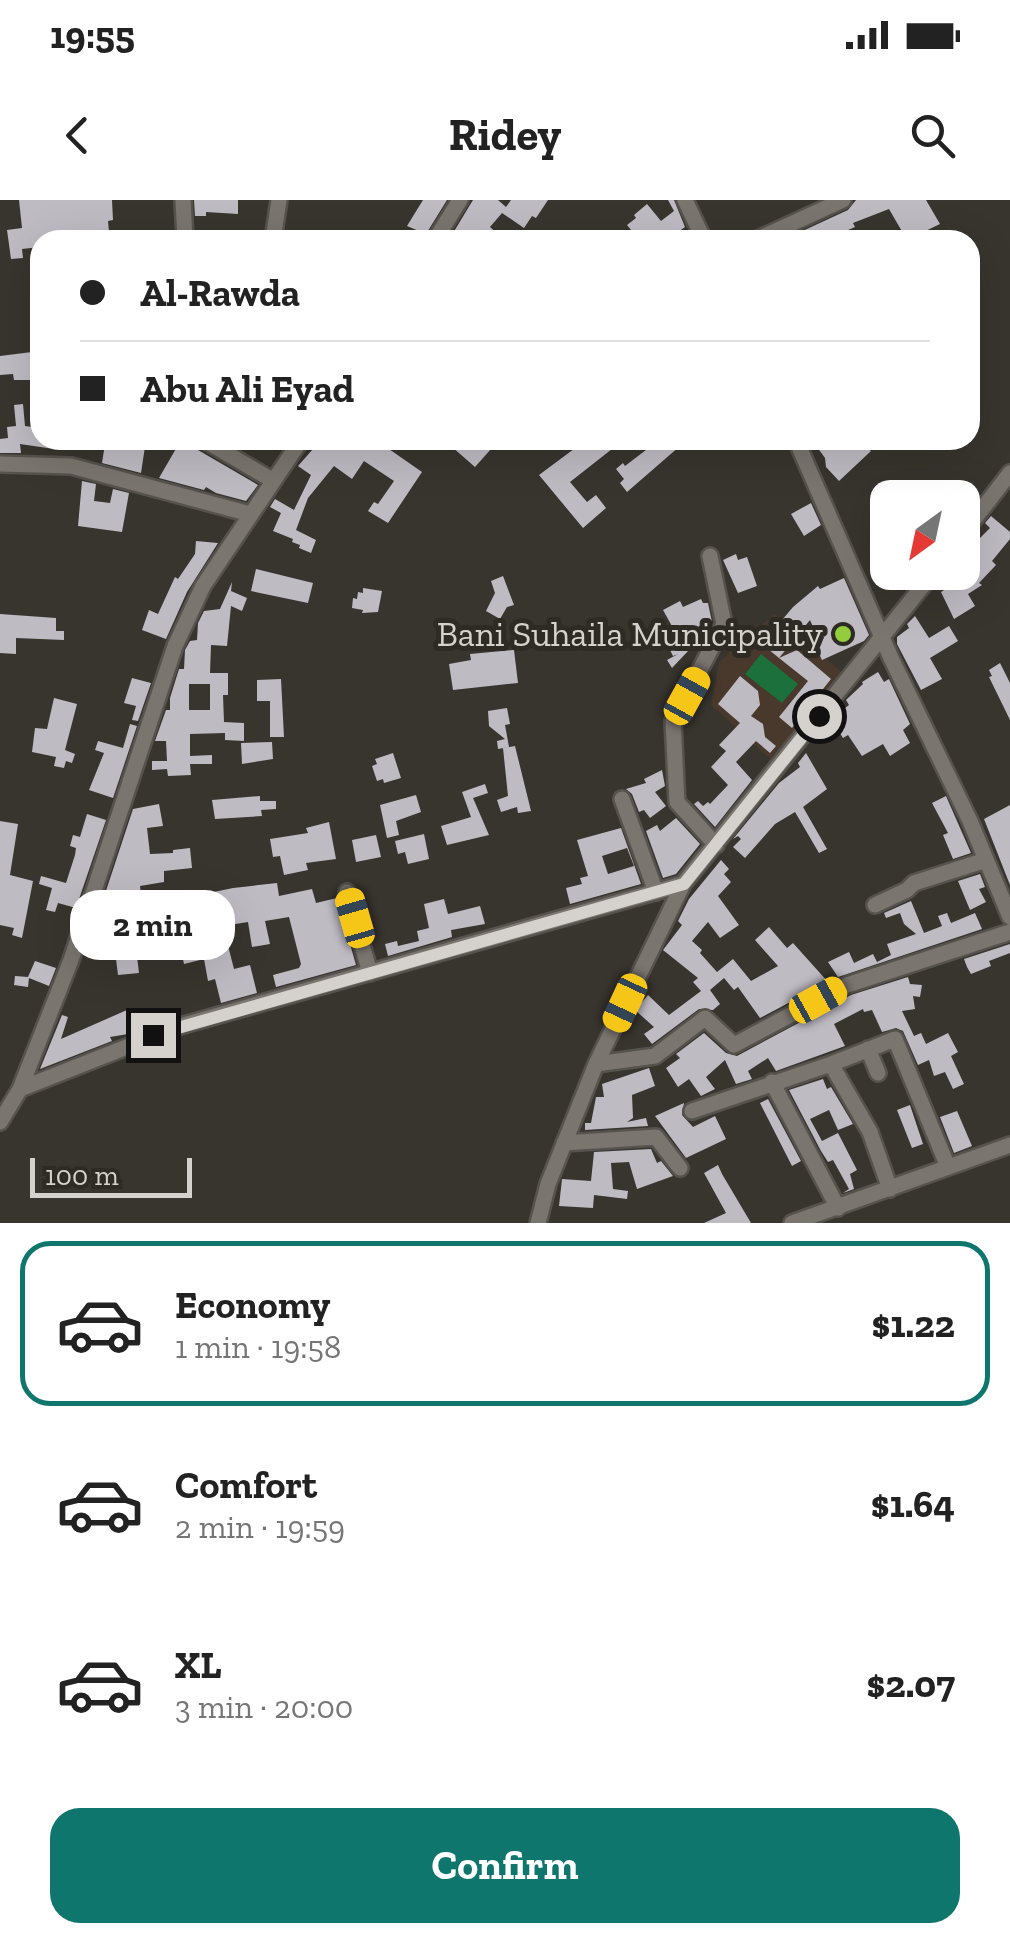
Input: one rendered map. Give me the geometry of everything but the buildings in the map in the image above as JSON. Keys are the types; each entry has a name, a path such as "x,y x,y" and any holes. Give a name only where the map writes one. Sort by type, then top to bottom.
{"street":[{"path":"183,200 184,230"},
{"path":"274,230 279,200"},
{"path":"441,230 460,200"},
{"path":"685,200 699,230"},
{"path":"778,230 843,200"},
{"path":"222,450 272,480"},
{"path":"237,458 238,450"},
{"path":"0,1122 20,1089 71,960 174,646 203,586 294,450"},
{"path":"800,450 1010,917"},
{"path":"0,464 71,466 250,514"},
{"path":"1005,479 1010,503"},
{"path":"980,512 1005,479"},
{"path":"710,556 724,624 674,722 677,802 716,845"},
{"path":"538,1223 548,1184 596,1064 684,884 920,590"},
{"path":"622,799 656,892"},
{"path":"876,906 907,890 914,882 954,873 986,860"},
{"path":"20,1089 180,1026 684,884"},
{"path":"347,892 370,972"},
{"path":"596,1064 655,1056 706,1018 734,1044 846,985 1010,932"},
{"path":"692,1111 894,1039 948,1166"},
{"path":"868,1049 878,1073"},
{"path":"832,1064 870,1132 890,1189"},
{"path":"772,1082 838,1208"},
{"path":"564,1143 656,1137 680,1168"},
{"path":"792,1223 1010,1145"}],"shaded area":[{"path":"774,614 845,675 770,759 711,705 719,662"}],"green space":[{"path":"761,654 798,684 782,703 745,674"}],"place":[{"name":"Bani Suhaila Municipality","path":"843,634"}],"route":[{"path":"153,1035 684,884 819,716"}]}
